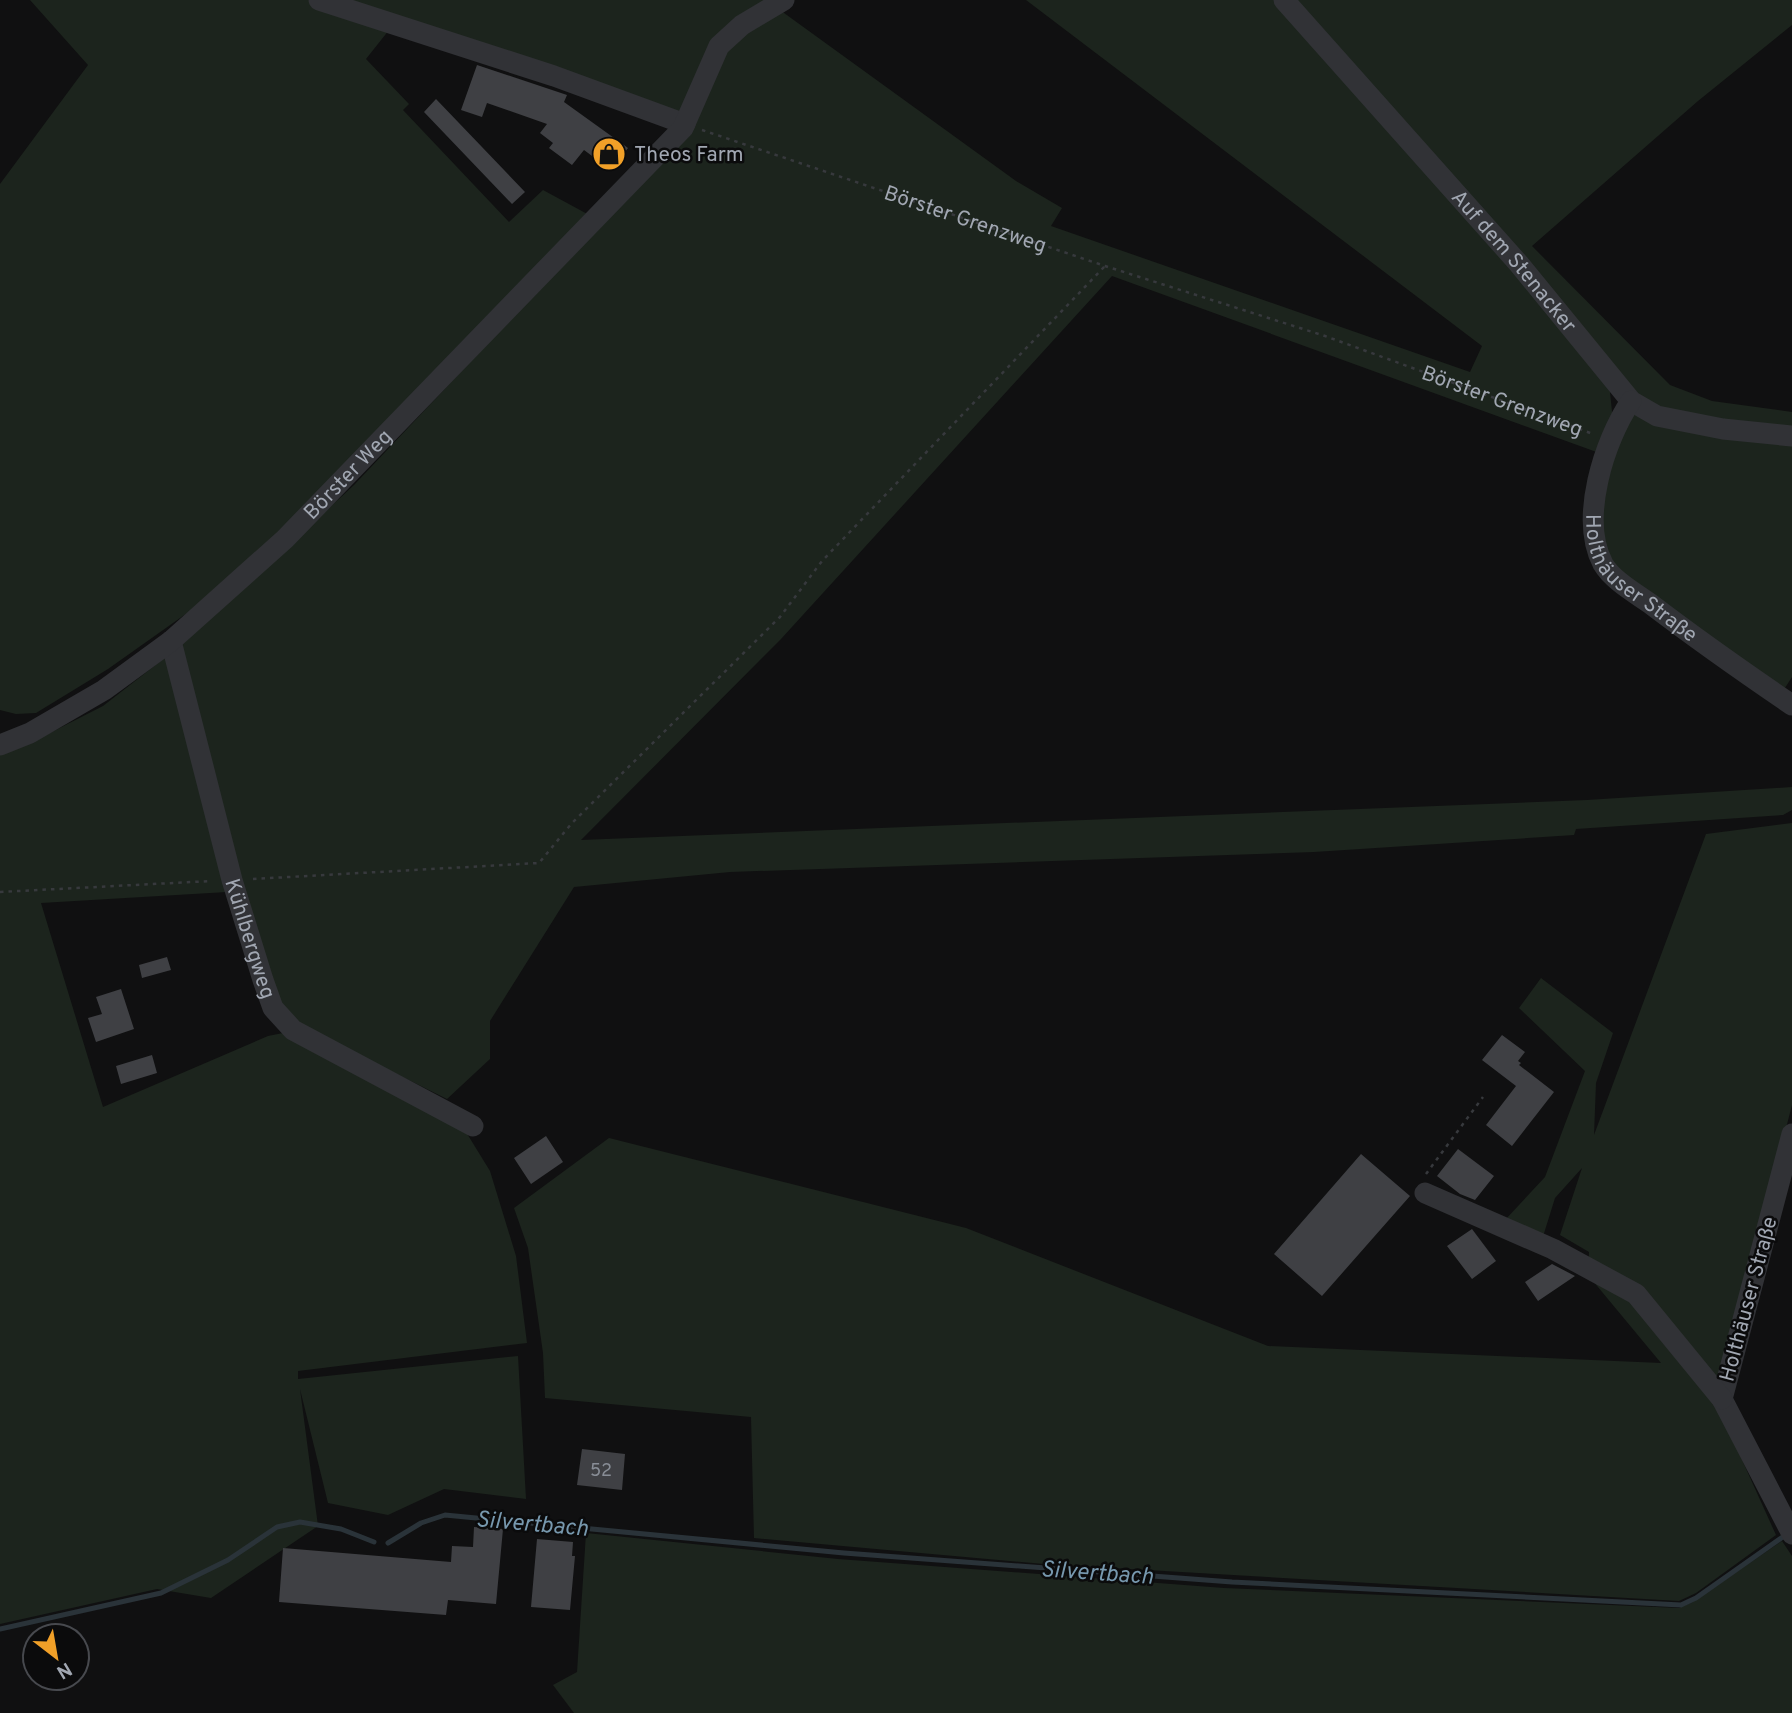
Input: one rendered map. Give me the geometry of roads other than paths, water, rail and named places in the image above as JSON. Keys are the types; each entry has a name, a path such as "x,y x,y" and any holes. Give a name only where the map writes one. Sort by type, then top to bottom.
{"street":[{"path":"319,0 554,76 685,124"},
{"name":"Börster Weg","path":"0,745 30,733 104,690 171,641 285,539 685,124 719,46 742,25 784,0"},
{"name":"Auf dem Stenacker","path":"1284,0 1519,264 1631,401 1657,416 1723,429 1792,436"},
{"name":"Holthäuser Straße","path":"1631,401 1617,422 1610,440 1593,512 1597,549 1604,566 1621,582 1720,656 1792,705"},
{"name":"Kühlbergweg","path":"171,641 232,880 273,1008 293,1030 473,1126"},
{"name":"Holthäuser Straße","path":"1788,1527 1722,1399 1792,1134"},
{"path":"1425,1193 1553,1249 1636,1294 1722,1399"}],"waterway":[{"name":"Silvertbach","path":"388,1543 421,1523 445,1515 844,1553 1232,1582 1681,1605 1696,1598 1787,1534"},
{"name":"Silvertbach","path":"0,1629 161,1593 228,1560 277,1527 300,1522 341,1529 374,1542"}],"place":[{"name":"Theos Farm","path":"609,154"}]}
